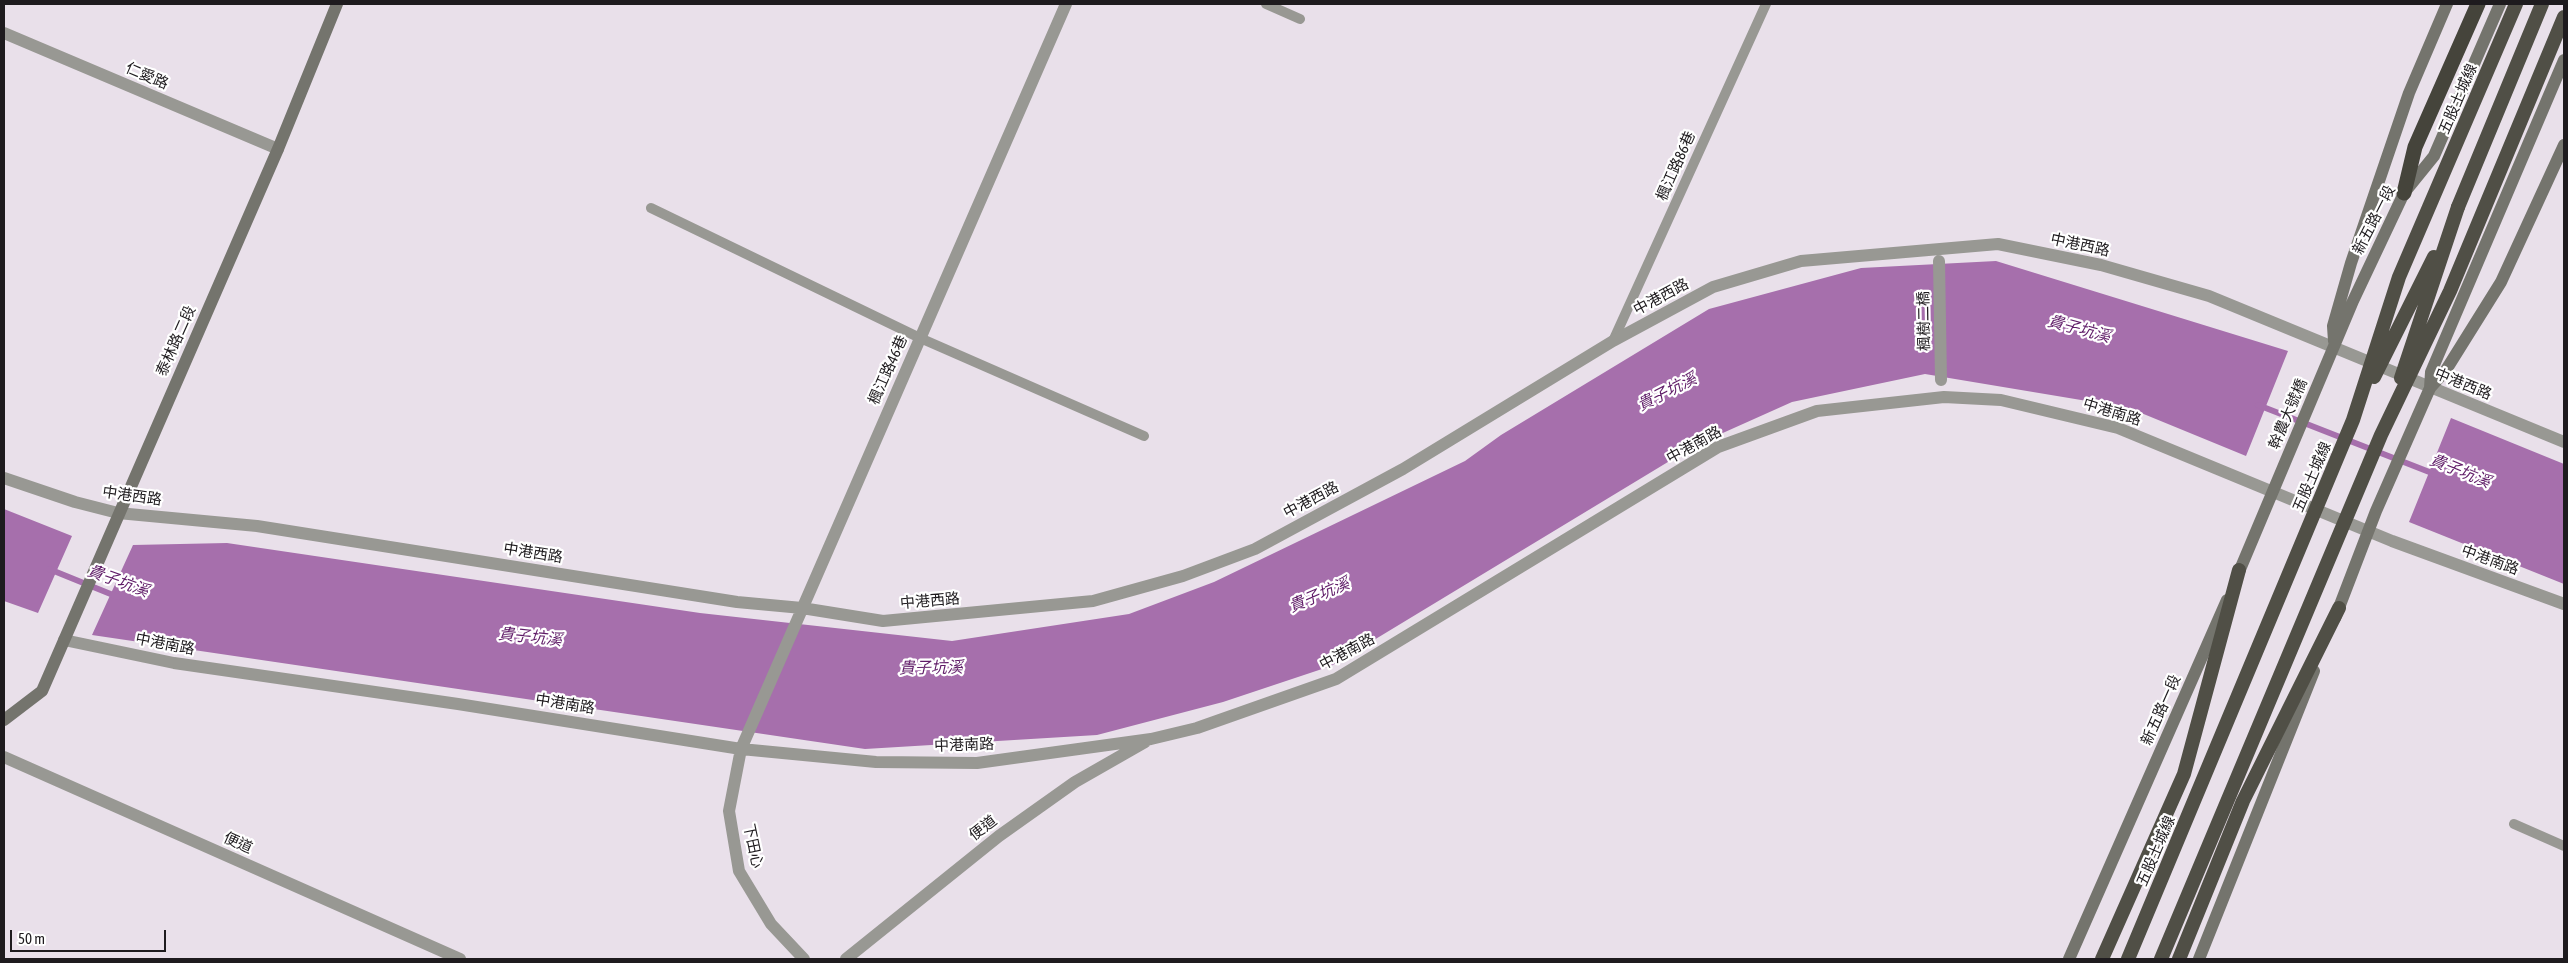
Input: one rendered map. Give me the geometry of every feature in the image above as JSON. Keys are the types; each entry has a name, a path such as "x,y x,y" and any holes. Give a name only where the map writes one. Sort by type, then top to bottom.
{"highway":[{"path":"2404,194 2415,147 2478,4"},
{"name":"五股土城線","path":"2128,959 2353,420 2399,277 2516,4"},
{"path":"2353,420 2458,207 2542,4"},
{"path":"2161,959 2381,435 2450,291 2564,17"},
{"path":"2381,435 2458,207"},
{"path":"2102,959 2184,774 2240,570"},
{"path":"2179,959 2243,800 2339,608"}],"main road":[{"name":"泰林路二段","path":"4,720 42,691 278,149 337,4"},
{"name":"新五路一段","path":"2334,346 2333,326 2351,263 2410,93 2447,4"},
{"name":"新五路一段","path":"2325,368 2404,194 2434,156 2500,4"},
{"path":"2199,959 2376,511 2430,388 2431,372 2564,60"},
{"path":"2430,388 2446,370 2501,282 2564,145"},
{"name":"幹農大號橋","path":"2280,473 2325,368"},
{"name":"新五路一段","path":"2069,959 2240,570 2280,473"}],"street":[{"name":"楓江路46巷","path":"741,750 1066,4"},
{"name":"仁愛路","path":"4,33 278,149"},
{"name":"中港西路","path":"4,478 75,502 118,513 257,526 737,602 802,608 884,621 1093,601 1183,576 1255,549 1404,468 1614,341 1712,287 1801,261 1998,244 2101,265 2209,296 2564,442"},
{"name":"楓樹二橋","path":"1939,261 1941,380"},
{"name":"中港南路","path":"66,634 174,663 458,704 741,750 876,762 977,763 1151,738 1197,728 1336,679 1718,448 1817,411 1944,396 2001,400 2118,428 2369,532 2564,604"},
{"name":"便道","path":"846,959 999,836 1075,782 1151,738"},
{"name":"下田心","path":"741,750 729,812 739,871 771,924 804,959"},
{"name":"便道","path":"4,757 460,959"}],"lane":[{"path":"1266,4 1300,19"},
{"name":"楓江路86巷","path":"1614,341 1766,4"},
{"path":"651,208 920,338 1144,436"},
{"path":"1939,261 1940,248"},
{"path":"1941,380 1944,396"},
{"path":"2514,824 2564,846"}],"water":[{"path":"1996,261 2288,351 2246,456 2129,408 1925,374 1792,402 1696,445 1331,666 1223,702 1097,735 865,749 92,635 133,545 227,543 700,613 952,641 1129,614 1214,582 1465,461 1501,435 1709,309 1861,268"},
{"path":"2451,418 2564,464 2564,584 2409,522"},
{"path":"4,509 72,536 38,613 4,601"}],"waterway":[{"name":"貴子坑溪","path":"2258,405 2437,475"},
{"name":"貴子坑溪","path":"49,569 118,597"}]}
